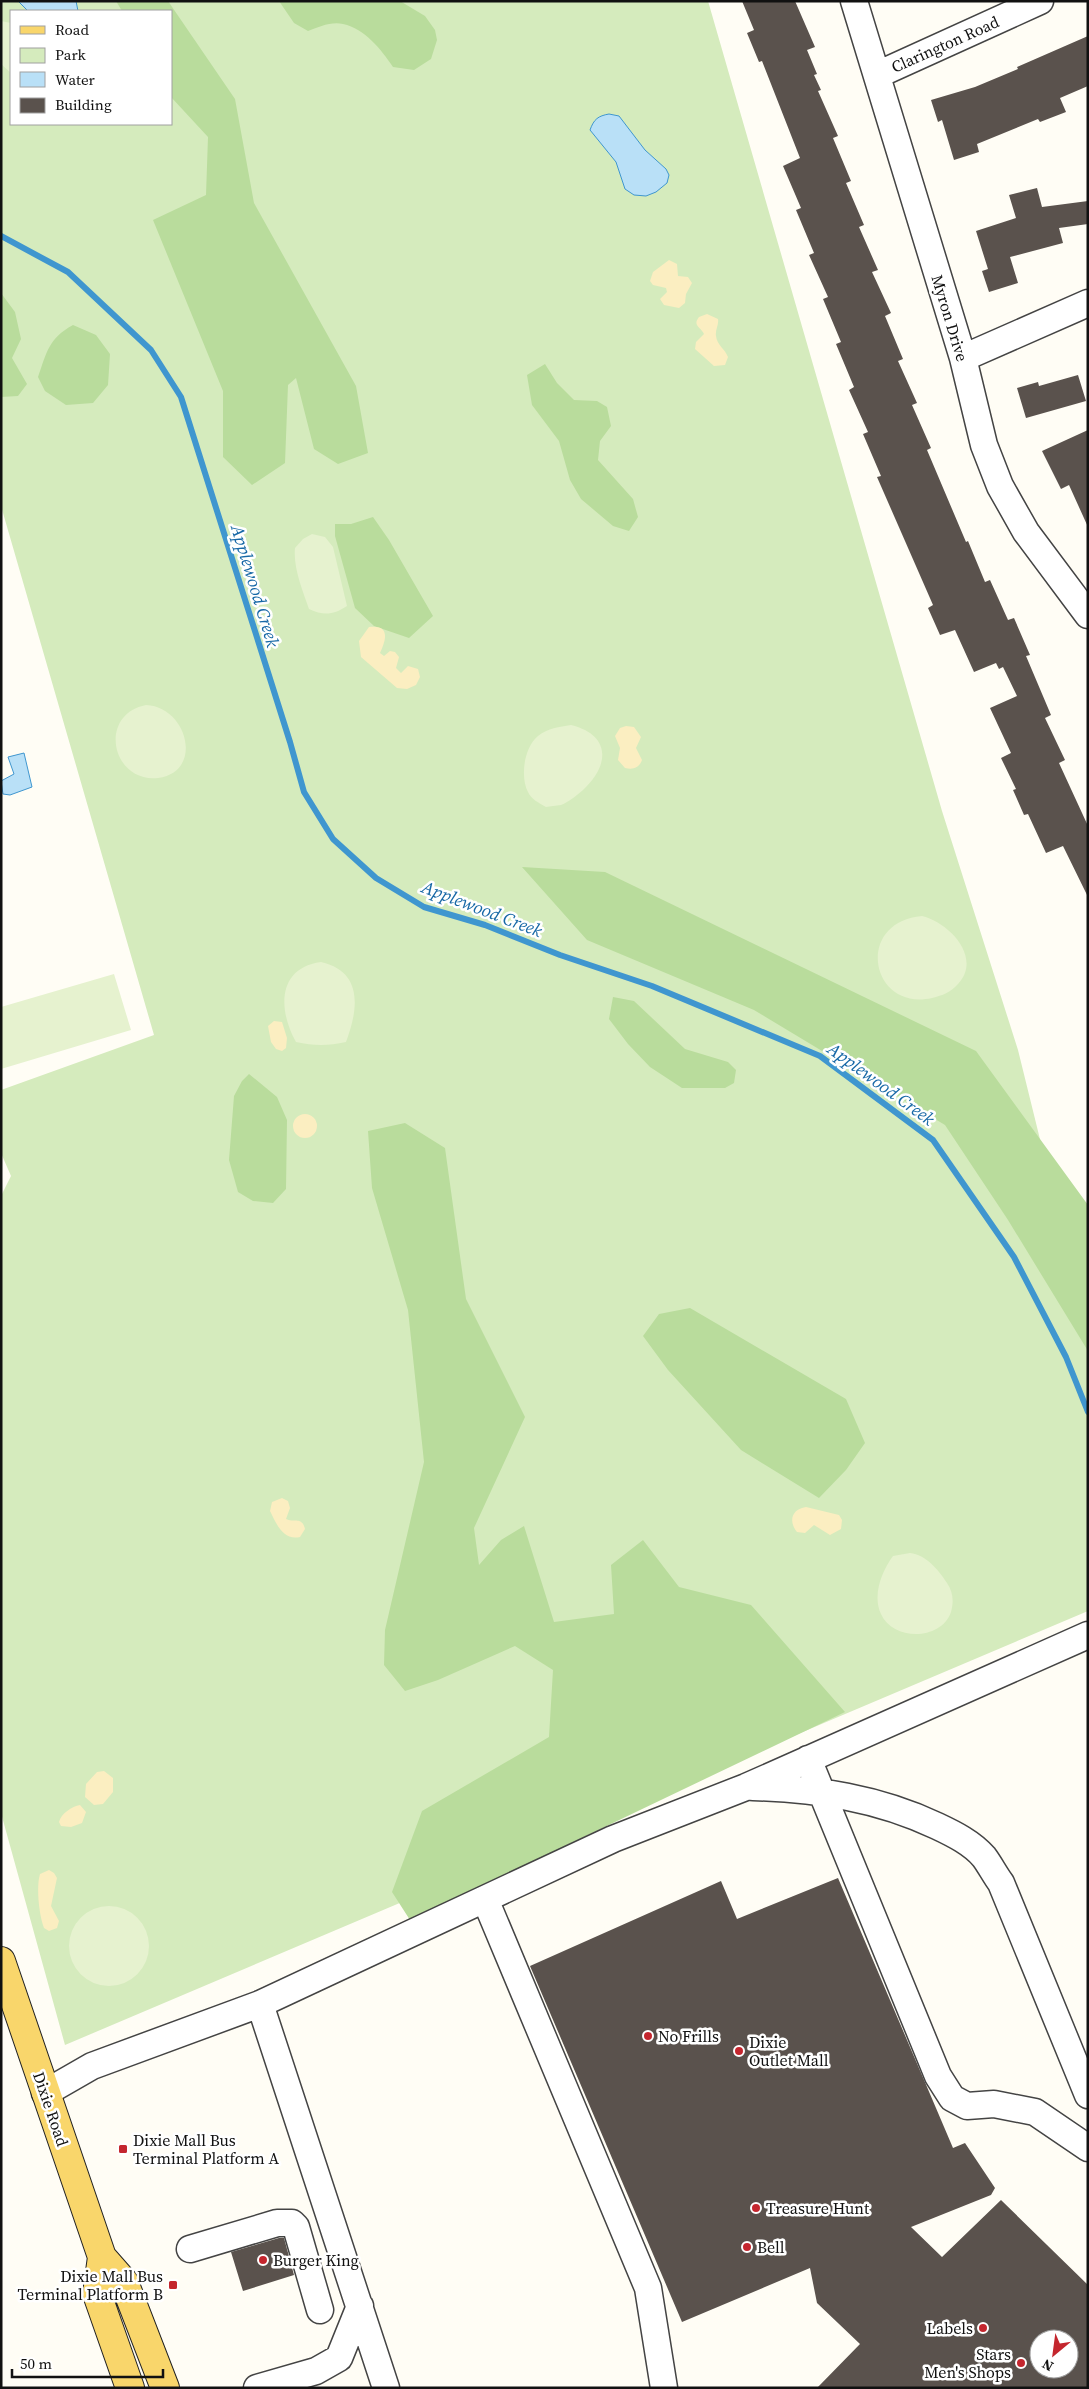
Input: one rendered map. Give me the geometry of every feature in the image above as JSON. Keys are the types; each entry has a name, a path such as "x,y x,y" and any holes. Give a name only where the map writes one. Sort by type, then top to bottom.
{"main road":[{"name":"Dixie Road","path":"1,1961 102,2257 124,2282 165,2388"},
{"name":"Dixie Road","path":"102,2257 98,2294 130,2388"}],"street":[{"name":"Myron Drive","path":"854,1 963,358 984,445 1000,486 1026,532 1088,615"},
{"name":"Clarington Road","path":"877,75 1040,1"},
{"path":"963,358 1088,304"},
{"path":"45,2093 92,2066 260,2004 614,1838 746,1787 1088,1635"},
{"path":"808,1759 938,2076 952,2098 967,2106 994,2104 1035,2112 1088,2148"},
{"path":"746,1787 846,1795 908,1812 958,1836 984,1856 1001,1883 1088,2095"},
{"path":"485,1899 648,2288 664,2388"},
{"path":"260,2004 386,2388"},
{"path":"190,2249 277,2223 292,2223 306,2257 320,2310"},
{"path":"257,2388 316,2371 338,2358 360,2306"}],"green space":[{"path":"1,1 708,1 942,811 1018,1050 1088,1334 1088,1611 65,2045 1,1813 1,1196 11,1176 1,1153 1,1090 154,1035 1,506"},
{"path":"116,1 168,1 235,99 254,203 356,386 368,453 338,464 314,449 296,378 288,385 285,463 252,485 223,457 223,391 153,220 206,195 208,137 172,98 172,10 121,10"},
{"path":"279,1 400,1 425,16 435,30 437,40 431,59 414,70 393,67 378,47 358,30 343,24 334,23 308,31 294,23"},
{"path":"1,21 10,23 10,72 1,64"},
{"path":"1,293 15,312 21,339 12,358 27,384 18,396 1,397"},
{"path":"73,325 96,335 110,354 108,385 93,403 66,405 45,391 38,377 46,353 53,341"},
{"path":"545,364 557,383 574,400 597,401 607,407 611,426 600,441 598,460 633,499 638,517 629,531 613,526 581,499 570,480 559,441 532,405 527,375"},
{"path":"373,517 389,540 433,616 409,638 374,626 355,608 335,536 335,524 351,524"},
{"path":"312,534 325,537 333,547 347,606 333,613 324,614 309,609 299,579 295,548 303,539"},
{"path":"146,705 160,708 172,716 180,727 185,740 185,753 181,764 172,773 158,778 142,777 130,770 121,760 116,747 116,734 121,721 131,711"},
{"path":"571,725 594,736 602,752 602,761 598,771 583,790 561,805 546,807 531,797 526,786 524,771 529,747 542,733 554,728"},
{"path":"522,867 605,872 976,1051 1088,1205 1088,1351 1008,1220 945,1125 754,1010 587,940"},
{"path":"922,916 942,925 951,933 959,942 967,963 965,974 949,992 932,998 911,999 895,992 884,980 878,964 879,948 886,933 900,922"},
{"path":"321,962 335,967 345,974 351,983 355,1005 350,1030 346,1042 321,1045 296,1042 286,1017 285,992 289,982 296,973 307,966"},
{"path":"114,974 131,1030 1,1069 1,1007"},
{"path":"613,997 634,1001 685,1049 728,1062 736,1070 734,1083 725,1088 682,1088 650,1067 628,1044 609,1019"},
{"path":"249,1074 277,1097 287,1120 286,1189 273,1203 253,1201 238,1192 229,1160 234,1096 242,1081"},
{"path":"405,1123 445,1148 466,1299 525,1417 474,1528 479,1565 501,1540 524,1526 554,1622 614,1614 611,1565 643,1540 679,1587 751,1605 845,1712 410,1920 392,1892 422,1811 549,1737 553,1670 515,1646 438,1680 405,1691 384,1665 385,1630 424,1462 408,1310 372,1188 368,1131"},
{"path":"690,1308 846,1399 865,1443 846,1470 819,1498 741,1450 668,1370 643,1336 659,1314"},
{"path":"910,1553 916,1554 936,1568 949,1586 953,1600 951,1612 946,1622 938,1628 917,1634 906,1633 887,1623 878,1607 878,1591 882,1576 889,1562 893,1556"},
{"path":"109,1906 124,1909 137,1918 146,1931 149,1946 146,1961 137,1974 124,1983 109,1986 94,1983 81,1974 72,1961 69,1946 72,1931 81,1918 94,1909"}],"sand":[{"path":"669,260 677,264 678,276 688,277 692,283 686,294 685,303 679,308 664,305 660,299 667,292 666,288 653,285 650,281 653,272"},
{"path":"707,314 718,319 716,336 728,357 725,365 714,366 695,349 696,342 704,334 696,322 699,317"},
{"path":"369,627 381,628 384,631 385,639 380,653 384,656 390,651 395,652 399,657 396,668 401,673 408,666 418,669 420,677 416,685 407,689 397,688 361,657 359,641"},
{"path":"626,726 634,727 641,737 636,748 642,760 637,767 631,769 625,768 618,760 620,748 615,736 620,728"},
{"path":"274,1021 282,1022 287,1038 286,1048 282,1051 276,1049 271,1042 268,1026"},
{"path":"300,1114 310,1114 317,1121 317,1131 310,1138 300,1138 293,1131 293,1121"},
{"path":"282,1498 288,1501 290,1508 286,1519 300,1521 304,1525 305,1529 300,1537 294,1538 285,1534 270,1511 272,1502"},
{"path":"806,1507 839,1515 842,1520 841,1529 830,1535 814,1525 805,1533 797,1532 792,1520 793,1516 797,1510"},
{"path":"104,1771 113,1778 113,1792 103,1804 94,1805 85,1797 86,1784 97,1772"},
{"path":"80,1805 86,1812 82,1823 71,1827 61,1826 59,1822 64,1813"},
{"path":"49,1870 57,1878 51,1906 59,1921 57,1928 49,1931 44,1928 42,1922 38,1893 40,1874"}],"water":[{"path":"18,1 76,1 78,10 27,10"},
{"path":"609,114 619,116 645,150 666,169 669,175 667,183 656,192 646,196 634,195 625,189 616,162 590,130 597,119"},
{"path":"24,753 32,787 10,795 3,794 1,781 14,774 8,757"}],"building":[{"path":"742,1 795,1 815,47 807,50 817,74 814,75 821,90 818,91 838,136 833,138 851,181 846,183 864,225 859,227 878,270 872,272 891,313 885,316 903,359 898,361 917,403 912,405 931,448 927,450 985,582 990,580 1008,620 1014,618 1030,655 1026,656 1051,715 1045,718 1065,760 1059,763 1088,826 1088,897 1063,846 1046,853 1028,814 1024,815 1013,790 1016,789 1001,758 1011,753 990,708 1017,696 1003,667 999,669 996,663 974,672 955,630 940,635 928,608 933,605 877,477 881,476 863,434 868,432 849,390 854,387 836,344 841,342 823,299 828,297 809,255 814,253 796,210 801,208 783,166 800,158 762,61 759,62 747,33 754,30"},
{"path":"1088,36 1088,86 1060,98 1066,112 1040,122 1038,119 977,144 979,152 954,160 942,120 938,122 931,100 975,87"},
{"path":"1037,188 1042,207 1088,201 1088,224 1059,228 1063,243 1010,257 1018,283 989,292 982,271 988,269 976,231 1016,218 1009,195"},
{"path":"1078,375 1086,401 1026,418 1017,388 1038,382 1039,386"},
{"path":"1088,430 1088,527 1069,485 1061,489 1042,451"},
{"name":"Dixie Outlet Mall","path":"838,1878 953,2148 965,2143 995,2188 991,2195 911,2227 942,2257 1001,2200 1088,2285 1088,2388 817,2388 860,2344 817,2303 810,2268 682,2322 530,1966 721,1881 737,1919"},
{"name":"Burger King","path":"284,2238 294,2275 243,2291 231,2252"}],"waterway":[{"name":"Applewood Creek","path":"1,236 68,272 151,350 181,397 304,792 333,839 376,878 424,907 485,925 560,955 652,986 820,1056 933,1140 1014,1257 1066,1357 1088,1412"}],"place":[{"name":"No Frills","path":"648,2036"},
{"name":"Dixie Outlet Mall","path":"739,2051"},
{"name":"Dixie Mall Bus Terminal Platform A","path":"123,2149"},
{"name":"Treasure Hunt","path":"756,2208"},
{"name":"Bell","path":"747,2247"},
{"name":"Burger King","path":"263,2260"},
{"name":"Dixie Mall Bus Terminal Platform B","path":"173,2285"},
{"name":"Labels","path":"983,2328"},
{"name":"Stars Men's Shops","path":"1021,2363"}]}
